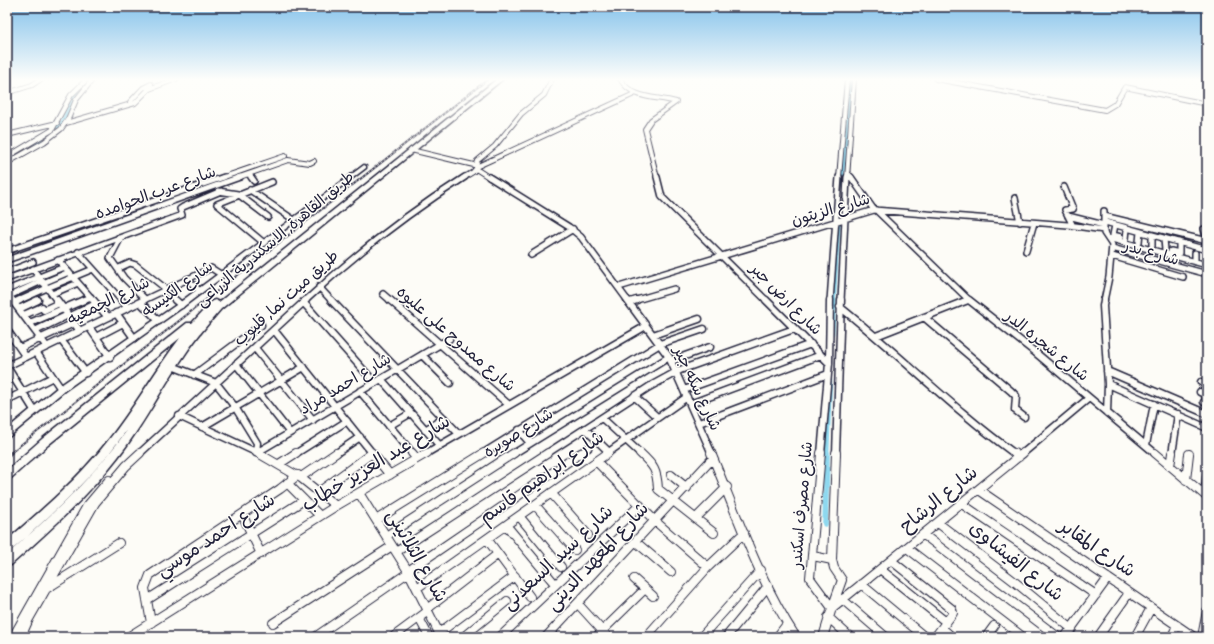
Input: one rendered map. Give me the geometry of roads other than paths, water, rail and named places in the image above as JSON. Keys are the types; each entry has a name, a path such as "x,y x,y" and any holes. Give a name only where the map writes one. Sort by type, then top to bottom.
{"highway":[{"name":"طريق القاهرة, الاسكندرية الزراعى","path":"7,547 59,508 122,431 144,400 181,341 199,318 224,295 457,109"},
{"name":"طريق القاهرة, الاسكندرية الزراعى","path":"7,561 115,454 152,400 172,366 198,329 218,307 462,109"},
{"path":"7,476 45,442 199,318"}],"main road":[{"name":"شارع الكنيسه","path":"8,430 61,389 110,357 200,291 364,167"}],"street":[{"path":"7,157 48,134 56,124 64,109"},
{"path":"7,163 51,137 67,121 72,109"},
{"path":"67,121 107,109"},
{"path":"67,121 112,109"},
{"path":"527,109 521,114 495,146 477,161 477,168 602,109"},
{"name":"شارع ارض جبر","path":"666,109 650,120 646,126 646,134 659,193 695,231 829,363"},
{"name":"شارع مصرف اسكندر","path":"832,608 826,596 811,583 810,574 813,556 821,442 829,363 830,299 845,109"},
{"name":"شارع مصرف اسكندر","path":"832,608 842,580 834,568 832,560 840,307 848,173 848,144 851,109"},
{"path":"7,137 56,124"},
{"name":"شارع سكه جير","path":"411,150 477,168 573,229 588,243 670,359 700,423 713,458 727,487 744,533 768,586 796,637"},
{"path":"7,251 286,156"},
{"name":"شارع عرب الحوامده","path":"7,260 288,160 310,163 314,161"},
{"name":"طريق ميت نما, قليوب","path":"12,637 87,506 101,487 255,348 319,287 383,234 477,168"},
{"name":"شارع شجره الدر","path":"848,173 875,210 969,301 1089,398 1206,496"},
{"path":"249,174 254,181"},
{"path":"264,243 217,204 238,194 272,182"},
{"path":"1064,187 1073,209 1065,210 1073,226"},
{"path":"208,189 238,194 268,217"},
{"path":"250,190 276,210 294,220"},
{"path":"7,279 182,215 180,209 183,207 221,191"},
{"path":"1015,198 1020,222"},
{"name":"شارع الزيتون","path":"619,287 836,222 844,221 875,210 1073,226 1104,221"},
{"path":"1068,216 1207,240 1206,232"},
{"path":"1104,221 1127,229 1207,250"},
{"path":"1104,221 1108,238 1112,243 1112,256 1103,306 1108,384 1107,413"},
{"path":"1026,251 1034,223"},
{"path":"1115,225 1114,235 1165,250 1179,253 1179,242"},
{"path":"531,255 573,229"},
{"path":"1126,239 1127,229"},
{"path":"1139,242 1140,232"},
{"path":"59,233 61,242"},
{"path":"1152,235 1152,246"},
{"path":"118,238 120,240 110,258 119,268 124,278 159,321"},
{"path":"1108,238 1207,265"},
{"path":"1164,239 1165,250"},
{"path":"1112,248 1205,274 1204,280"},
{"path":"78,252 128,308"},
{"path":"1195,253 1195,262"},
{"name":"شارع بدر","path":"1112,256 1183,279 1183,267"},
{"path":"58,260 108,317"},
{"path":"7,272 33,262"},
{"path":"119,268 130,263 136,266 181,305"},
{"path":"14,303 64,267"},
{"name":"شارع الجمعيه","path":"7,367 116,313 212,268 222,274"},
{"path":"32,269 80,331"},
{"path":"7,290 73,277 93,269"},
{"path":"47,347 8,295 69,272"},
{"path":"187,279 200,291"},
{"path":"52,294 78,283"},
{"path":"319,287 459,434"},
{"path":"630,302 674,289"},
{"name":"شارع ممدوح على عليوه","path":"383,294 509,405"},
{"path":"30,324 91,297"},
{"path":"19,309 38,300"},
{"path":"877,337 969,301"},
{"path":"303,302 375,383"},
{"path":"24,315 42,307 44,310 59,303"},
{"path":"36,331 96,304"},
{"path":"840,307 877,337 983,431 1019,457"},
{"path":"116,313 134,338"},
{"path":"653,334 699,318"},
{"path":"925,318 1011,391 1016,396 1015,410 1024,417"},
{"path":"20,348 74,323"},
{"path":"96,337 123,323"},
{"path":"194,375 261,325"},
{"name":"شارع عبد العزيز خطاب","path":"128,637 336,506 646,326"},
{"path":"89,327 110,357"},
{"path":"376,520 660,344 704,329"},
{"path":"273,623 585,429 634,396 676,373 794,329"},
{"path":"7,330 26,357"},
{"path":"274,330 390,475"},
{"name":"شارع احمد مراد","path":"256,453 449,339"},
{"path":"61,340 86,373"},
{"path":"684,390 811,344"},
{"name":"شارع صويره","path":"386,536 530,443 670,359 710,347"},
{"path":"255,348 313,420"},
{"path":"36,352 61,389"},
{"path":"422,355 450,383"},
{"name":"شارع ابراهيم قاسم","path":"418,588 627,440 657,417 689,400 821,355"},
{"path":"236,364 290,433"},
{"path":"172,366 216,383 235,407 257,443 256,453"},
{"path":"7,367 34,410"},
{"path":"202,427 304,367"},
{"path":"1107,371 1207,414"},
{"path":"700,423 828,374"},
{"path":"7,400 53,377"},
{"path":"381,379 440,446"},
{"path":"1108,384 1207,428"},
{"path":"360,391 417,459"},
{"path":"1200,392 1207,395"},
{"path":"634,396 657,417"},
{"name":"شارع الرشاح","path":"824,637 828,617 832,608 962,504 1089,398"},
{"path":"1146,445 1154,404"},
{"path":"389,426 411,413"},
{"path":"1170,466 1178,414"},
{"path":"180,416 279,464 300,476 320,490 336,506"},
{"path":"426,430 444,418"},
{"path":"602,418 655,468 658,489 714,533"},
{"path":"279,464 347,421"},
{"path":"585,429 609,452"},
{"path":"519,430 530,443"},
{"path":"151,623 145,588 146,579 154,571 287,483 360,437"},
{"path":"315,637 408,571 588,448"},
{"path":"320,490 372,453"},
{"path":"1186,480 1189,454"},
{"name":"شارع المعهد الدينى","path":"546,637 675,501 713,458"},
{"path":"596,461 640,504 655,521 708,567"},
{"name":"طريق ميت نما, قليوب","path":"21,637 95,503 126,466"},
{"path":"671,475 687,488"},
{"path":"1206,496 1207,476"},
{"path":"287,483 320,516"},
{"path":"696,518 727,487"},
{"name":"شارع المقابر","path":"979,490 1194,637"},
{"path":"551,493 588,535"},
{"name":"شارع الثلاثينى","path":"359,494 418,588 440,635"},
{"name":"شارع احمد موسي","path":"147,600 304,500"},
{"name":"شارع سيد السعدنى","path":"500,637 640,504"},
{"path":"962,504 1096,595"},
{"path":"535,505 575,550"},
{"path":"242,514 261,554"},
{"path":"519,516 561,567"},
{"name":"شارع الفيشاوى","path":"938,523 1016,582 1072,629"},
{"path":"506,525 555,584"},
{"path":"646,637 708,567 744,533"},
{"path":"924,535 1058,637"},
{"path":"487,539 530,597"},
{"path":"636,542 671,572"},
{"path":"46,590 119,543"},
{"path":"907,548 1023,637"},
{"path":"393,637 419,618 498,554"},
{"path":"813,556 832,560"},
{"path":"892,561 953,611 935,637"},
{"path":"880,569 944,625 952,637"},
{"path":"701,637 761,570"},
{"path":"440,635 515,576"},
{"path":"1065,637 1108,578"},
{"path":"634,579 653,596"},
{"path":"861,584 925,637"},
{"path":"726,637 768,586"},
{"path":"596,637 645,589"},
{"path":"1098,637 1129,592"},
{"path":"842,599 886,637"},
{"path":"463,637 507,601"},
{"path":"578,604 608,637"},
{"path":"1135,637 1151,608"},
{"path":"1202,637 1207,616"},
{"path":"828,617 850,637"},
{"name":"شارع الثلاثينى","path":"419,618 430,637"},
{"path":"777,637 788,624"},
{"path":"1172,637 1177,625"},
{"path":"986,637 994,626"}],"waterway":[{"path":"7,160 50,134 61,125 68,109"},
{"path":"842,178 849,109"},
{"path":"70,119 81,117"},
{"path":"59,122 65,121"},
{"path":"841,186 842,177"},
{"path":"834,301 839,219"},
{"path":"832,334 834,300"},
{"path":"827,454 830,380"},
{"path":"825,524 827,453"}],"railway":[{"path":"9,454 450,109"},
{"path":"7,456 11,453"}]}
